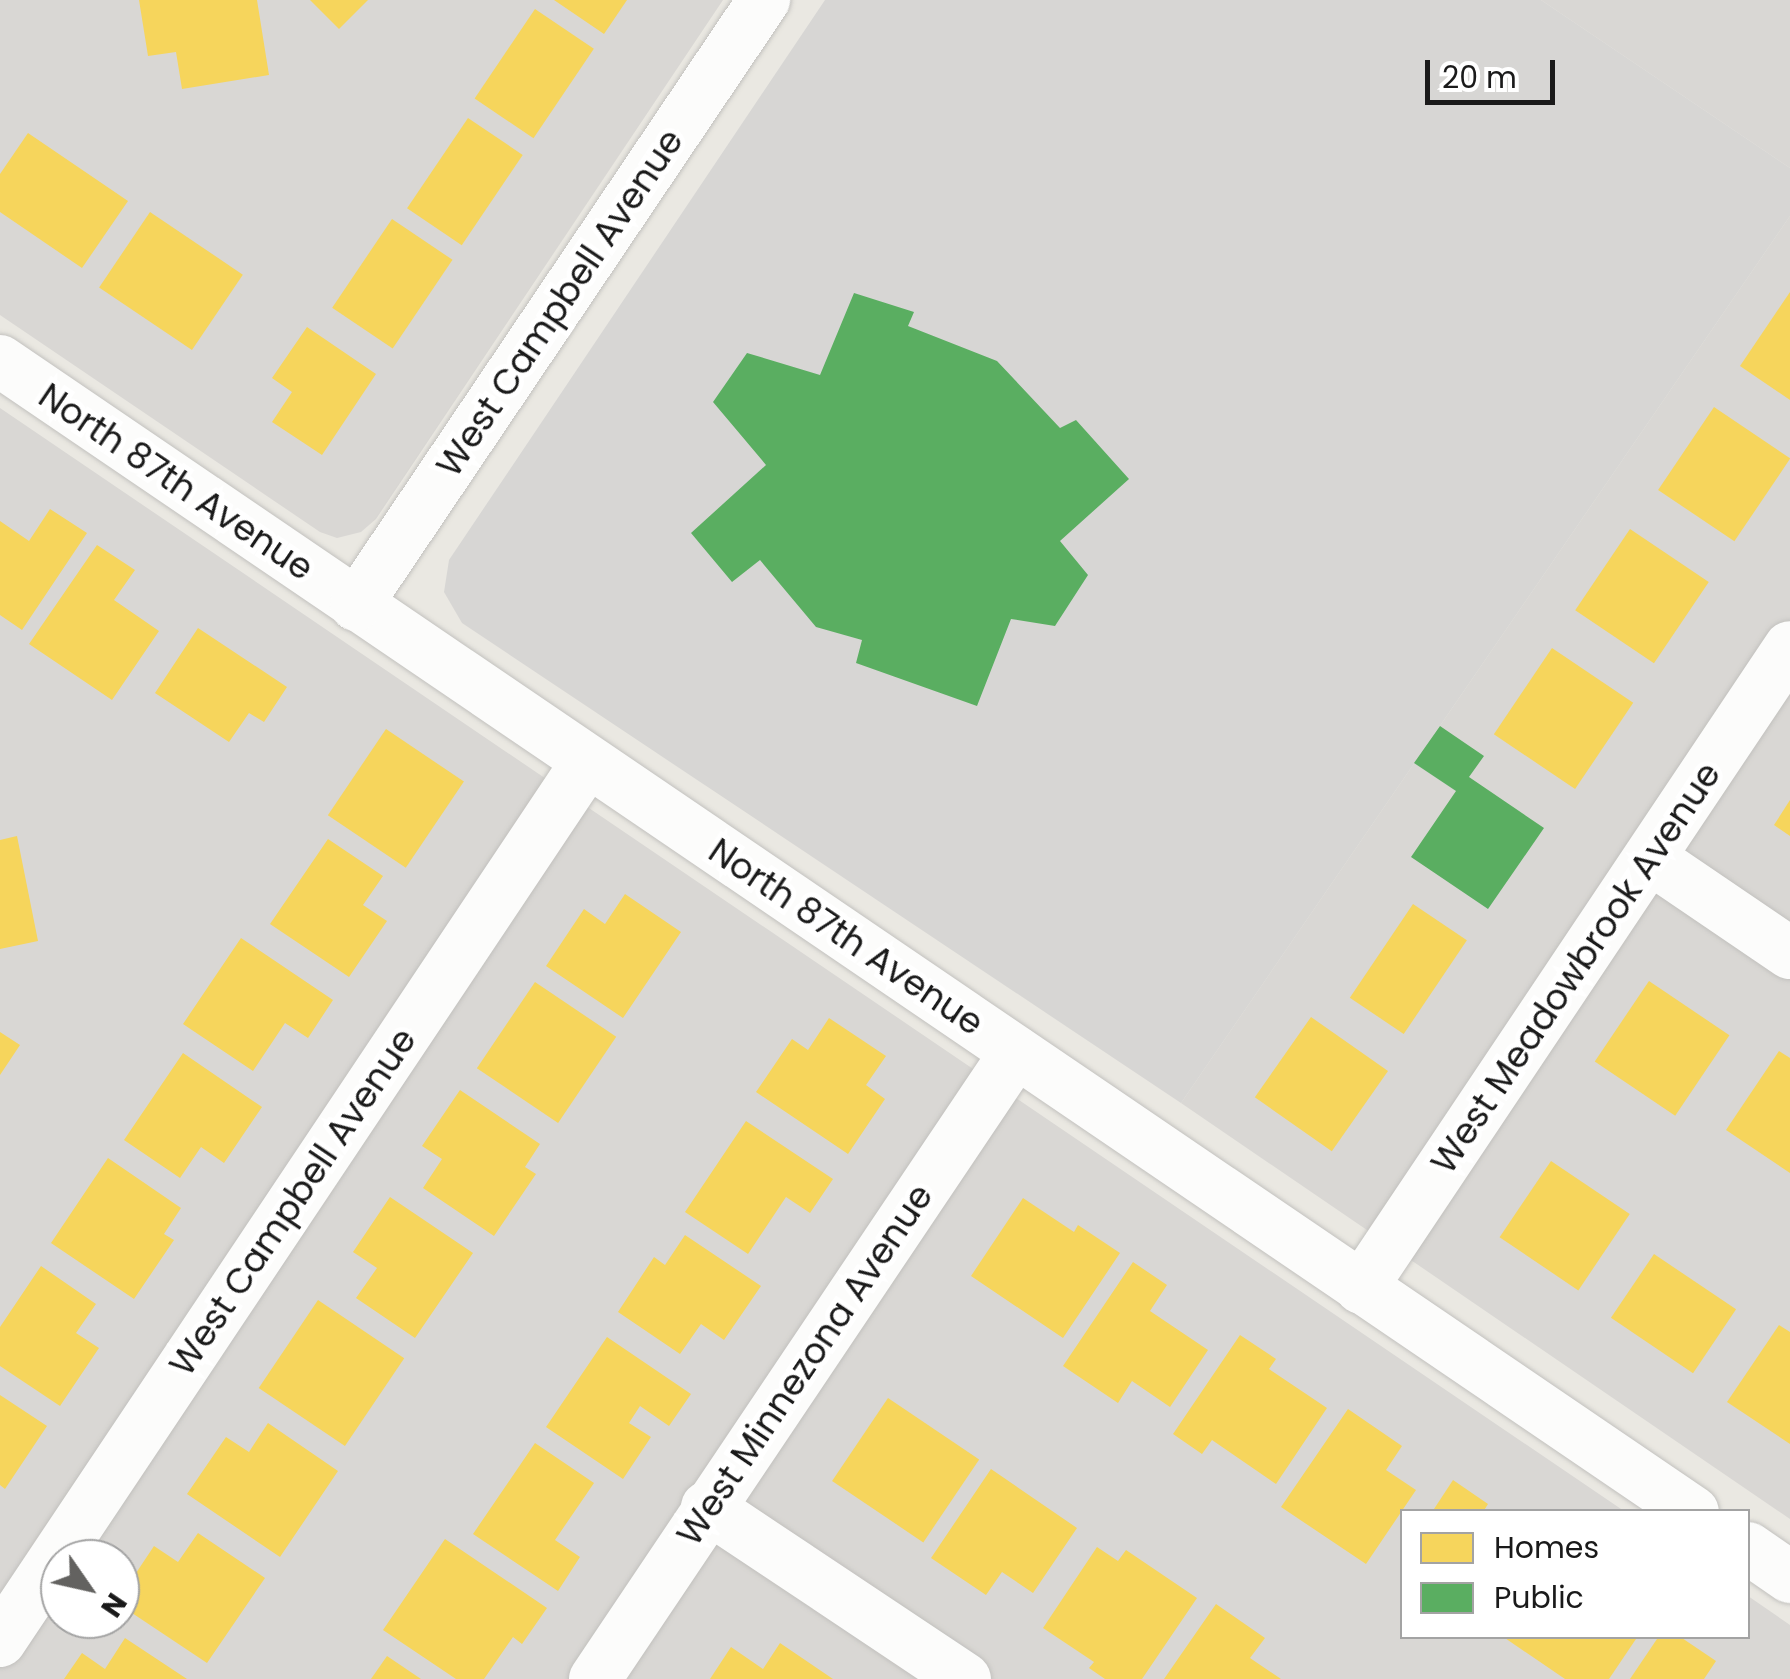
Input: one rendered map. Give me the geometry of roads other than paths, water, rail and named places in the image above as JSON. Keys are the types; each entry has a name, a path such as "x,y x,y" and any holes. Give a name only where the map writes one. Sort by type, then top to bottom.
{"street":[{"name":"West Campbell Avenue","path":"356,605 764,0"},
{"name":"North 87th Avenue","path":"0,361 1689,1509"},
{"name":"West Meadowbrook Avenue","path":"1362,1288 1790,648"},
{"name":"West Campbell Avenue","path":"0,1641 587,762"},
{"path":"1650,858 1790,953"},
{"name":"West Minnezona Avenue","path":"595,1679 706,1507 1016,1052"},
{"path":"706,1507 965,1679"},
{"path":"1750,1549 1790,1577"}]}
